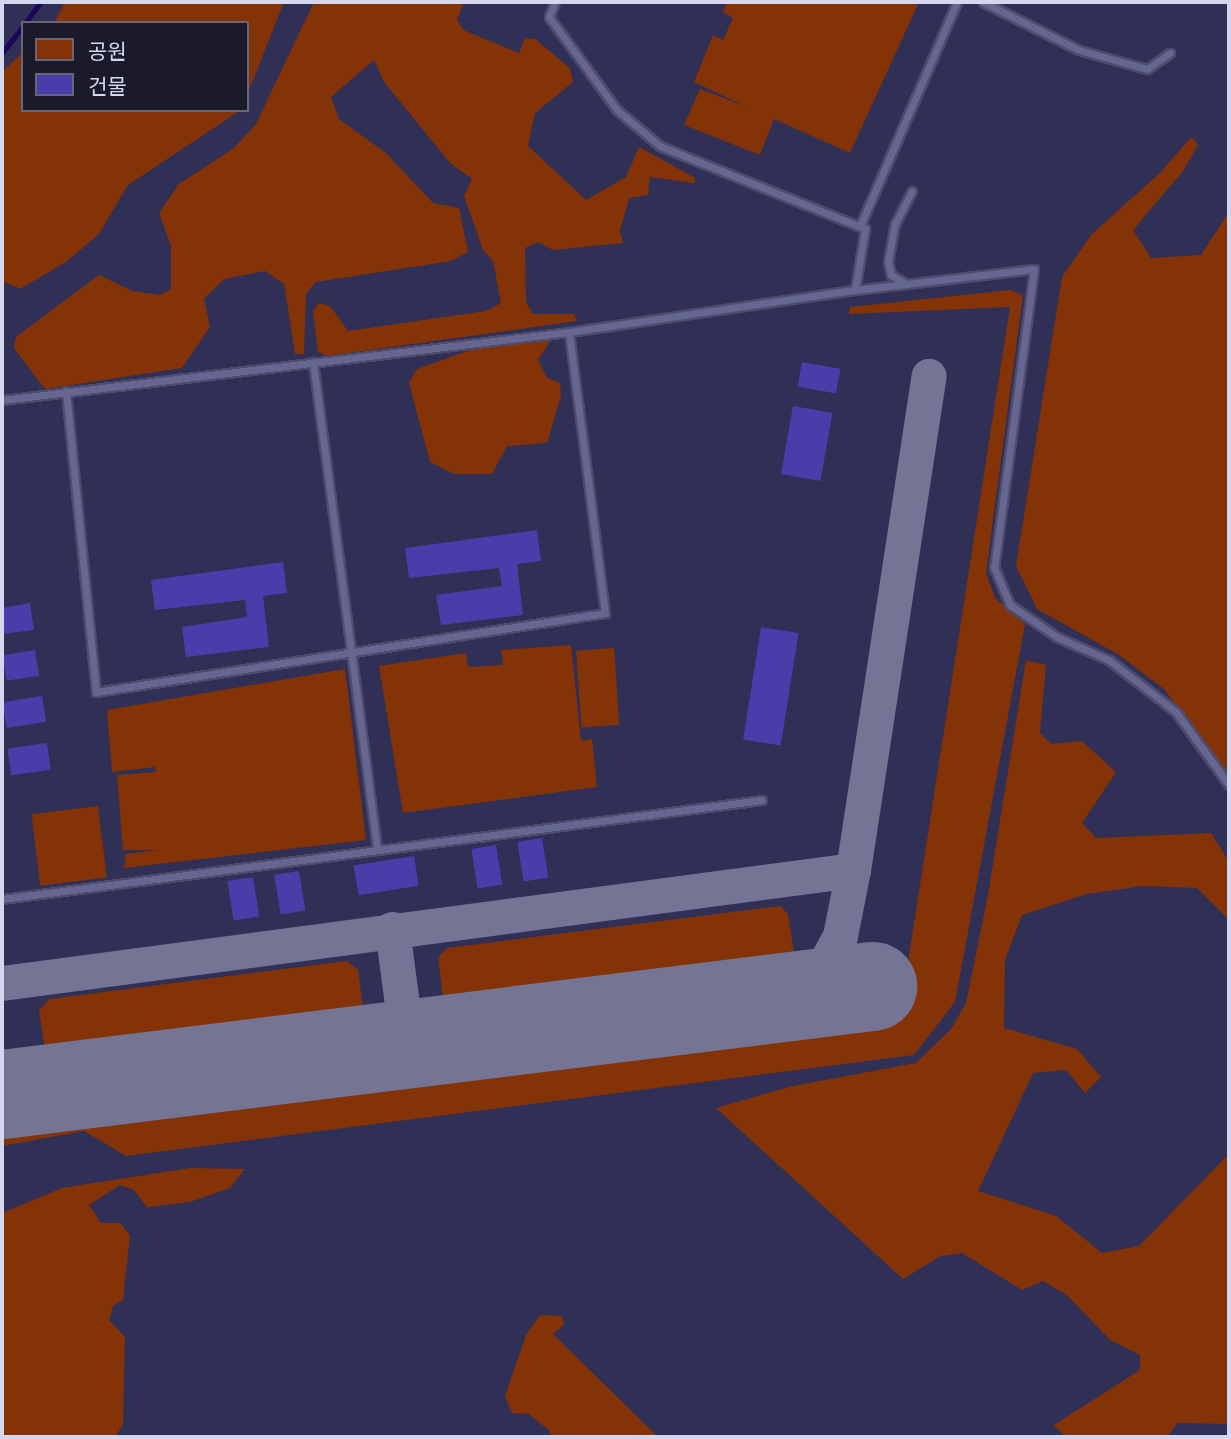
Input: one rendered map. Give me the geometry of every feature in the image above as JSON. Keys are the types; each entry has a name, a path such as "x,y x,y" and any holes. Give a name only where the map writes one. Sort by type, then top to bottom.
{"lane":[{"path":"555,2 549,17 617,110 660,146 866,229 855,290"},
{"path":"860,226 957,2"},
{"path":"982,2 1079,50 1147,69 1170,53"},
{"path":"909,284 891,275 888,262 895,224 912,191"},
{"path":"2,400 569,332 855,290 1034,269 994,567 1010,605 1057,637 1109,660 1176,712 1229,785"},
{"path":"66,391 96,692 606,613 569,332"},
{"path":"313,362 354,654 377,850"},
{"path":"2,899 762,800"}],"green space":[{"path":"65,2 284,2 248,92 248,21 55,21"},
{"path":"314,2 464,2 457,19 463,30 519,53 525,38 535,39 570,68 573,82 535,113 528,146 586,200 626,177 639,147 695,178 695,183 650,177 648,195 629,198 620,231 623,243 553,250 538,242 525,248 526,302 533,314 574,314 577,321 327,356 318,352 313,311 319,303 330,306 348,331 486,311 501,303 493,261 483,250 464,196 472,179 450,163 384,82 374,60 331,97 339,119 386,153 433,203 459,208 468,252 451,261 316,282 306,294 304,354 295,354 284,284 265,271 224,279 204,299 210,327 182,368 45,389 14,348 16,337 99,275 132,291 160,295 171,289 171,246 159,213 179,184 234,148 256,124"},
{"path":"727,2 919,2 850,153 774,119 760,155 684,125 700,89 747,107 694,82 713,35 723,40 733,18 723,12"},
{"path":"21,54 21,112 238,112 128,185 99,234 66,262 20,289 2,281 2,72"},
{"path":"1191,137 1198,144 1184,170 1133,230 1151,258 1201,255 1229,212 1229,776 1164,689 1119,655 1037,609 1016,566 1062,277 1091,235 1161,172"},
{"path":"1010,290 1023,295 986,573 995,598 1025,624 955,1002 914,1055 126,1156 84,1131 2,1146 2,1124 901,1007 1010,307 849,314 850,307"},
{"path":"546,334 550,341 538,360 547,378 560,383 561,396 547,443 507,446 492,474 454,474 430,462 409,383 417,369 484,345"},
{"path":"571,645 581,741 592,739 597,787 403,813 379,666 466,653 468,667 503,665 501,650"},
{"path":"614,648 619,725 581,727 576,651"},
{"path":"1026,660 1046,665 1040,733 1051,744 1082,741 1116,772 1082,823 1096,838 1211,833 1229,862 1229,920 1197,888 1143,886 1087,894 1022,915 1005,960 1004,1028 1077,1049 1101,1077 1085,1093 1066,1070 1033,1073 978,1191 1056,1216 1102,1253 1139,1246 1229,1154 1229,1424 1177,1423 1168,1437 1065,1437 1054,1425 1140,1370 1140,1355 1110,1340 1067,1295 1043,1281 1022,1290 962,1253 941,1256 903,1279 716,1108 793,1086 916,1063 951,1029 966,1003 988,895"},
{"path":"345,669 366,840 124,868 126,854 159,850 123,850 117,775 156,772 155,767 112,772 107,710"},
{"path":"98,806 107,877 40,886 31,814"},
{"path":"780,906 788,914 794,953 782,963 452,1005 443,997 438,958 447,948"},
{"path":"347,961 358,970 363,1008 354,1019 56,1057 45,1049 39,1011 49,999"},
{"path":"190,1168 245,1169 230,1188 190,1202 147,1207 134,1190 120,1185 89,1205 101,1223 120,1223 130,1235 123,1300 113,1306 109,1320 125,1337 123,1425 115,1437 2,1437 2,1213 62,1188"},
{"path":"540,1315 562,1316 564,1325 553,1334 658,1437 550,1437 550,1431 529,1414 512,1413 505,1396 526,1335"}],"building":[{"path":"802,362 840,369 836,393 798,387"},
{"path":"793,406 832,413 820,481 781,474"},
{"path":"537,530 541,561 517,564 523,615 441,625 436,595 502,586 499,568 409,578 405,548"},
{"path":"283,562 287,593 263,596 269,647 186,657 182,627 247,617 245,600 155,610 151,580"},
{"path":"30,603 34,630 2,634 2,608"},
{"path":"761,627 799,633 781,746 743,740"},
{"path":"35,650 39,676 6,681 2,655"},
{"path":"42,696 46,722 7,728 2,702"},
{"path":"47,743 51,770 11,775 7,749"},
{"path":"542,838 548,878 524,881 517,842"},
{"path":"496,845 502,885 478,888 471,849"},
{"path":"414,856 419,886 358,895 354,866"},
{"path":"299,871 305,911 281,914 274,875"},
{"path":"253,877 259,917 234,921 227,881"}],"waterway":[{"path":"27,21 41,2"},
{"path":"2,53 21,29"}],"taxiway":[{"path":"808,994 840,936 853,870 929,376"},
{"path":"2,983 853,870"},
{"path":"392,929 407,1042"}],"runway":[{"path":"2,1094 872,986"}]}
